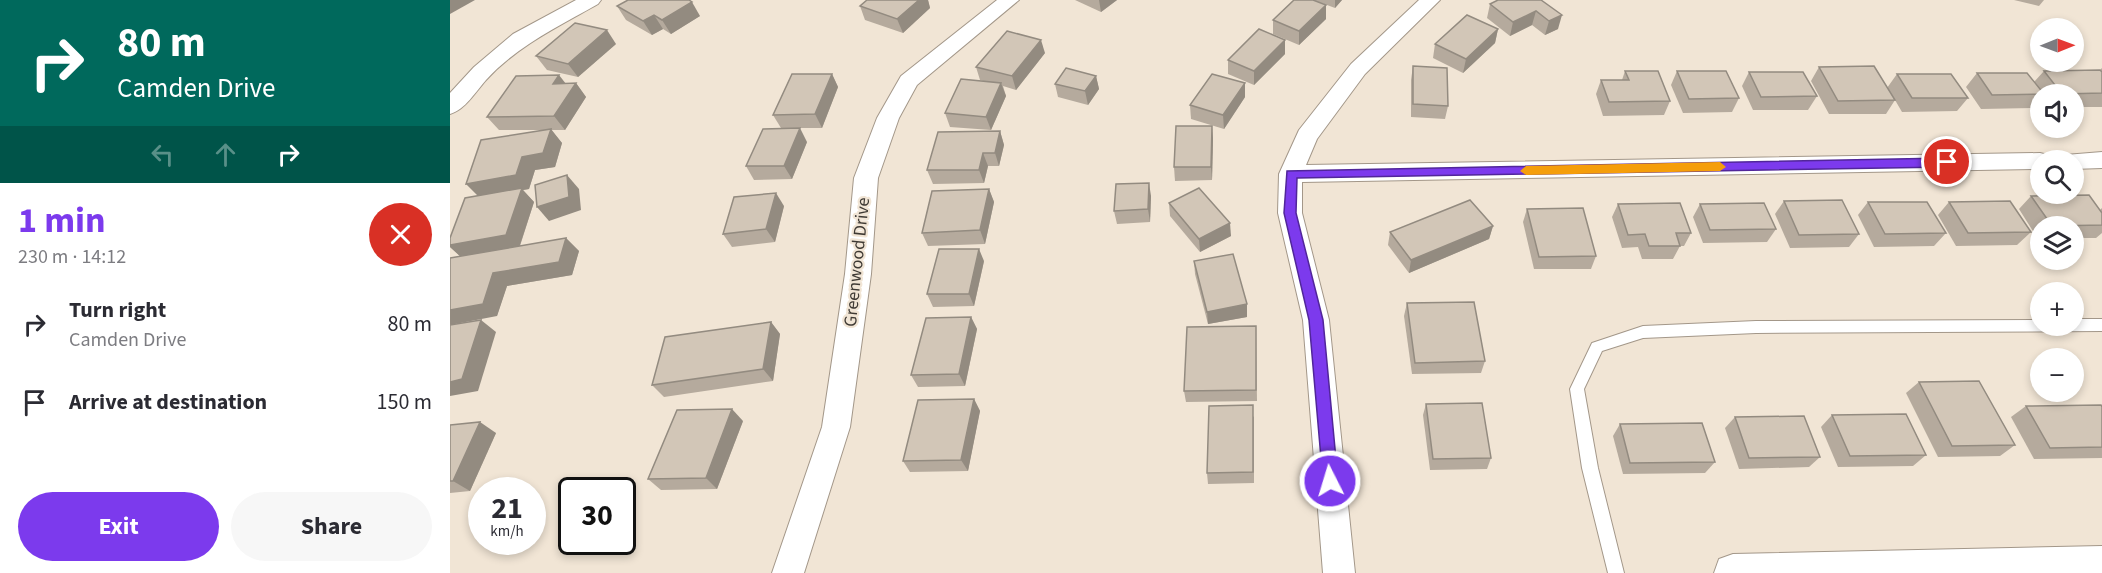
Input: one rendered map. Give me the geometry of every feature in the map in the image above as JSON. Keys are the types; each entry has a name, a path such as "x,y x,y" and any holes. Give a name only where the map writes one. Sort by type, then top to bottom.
{"street":[{"path":"450,107 481,72 520,39 591,0"},
{"name":"Greenwood Drive","path":"788,573 836,427 858,274 866,178 888,118 909,81 1009,0"},
{"path":"1339,573 1316,320 1290,213 1291,174 1307,136 1358,69 1430,0"},
{"path":"2084,161 2102,160"},
{"path":"1291,174 2030,161"},
{"path":"1733,573 2102,565"}],"lane":[{"path":"1616,573 1590,468 1577,389 1597,348 1643,332 1756,327 2102,325"}],"building":[{"path":"628,0 689,0 692,2 662,20 654,15 643,21 617,6"},
{"path":"867,0 919,0 897,19 860,6"},
{"path":"1294,0 1313,0 1326,5 1299,31 1273,20"},
{"path":"1498,0 1541,0 1562,15 1549,21 1536,11 1513,22 1490,4"},
{"path":"1467,15 1498,29 1466,59 1435,44"},
{"path":"575,23 607,30 568,64 536,56"},
{"path":"1259,29 1285,40 1254,71 1228,60"},
{"path":"1007,31 1041,40 1012,76 976,67"},
{"path":"1413,66 1447,68 1448,106 1413,104"},
{"path":"1874,66 1895,100 1838,101 1819,67"},
{"path":"1066,68 1096,76 1085,91 1055,84"},
{"path":"2100,70 2102,72 2102,93 2084,93 2084,84 2054,84 2045,72 2084,72"},
{"path":"1625,71 1658,71 1670,101 1609,102 1601,80 1629,80"},
{"path":"1677,71 1726,71 1739,98 1689,99"},
{"path":"1749,72 1803,72 1817,96 1761,97"},
{"path":"1977,73 2027,73 2036,84 2030,84 2030,94 1992,95"},
{"path":"792,74 832,74 815,114 773,115"},
{"path":"1212,74 1245,83 1223,115 1190,105"},
{"path":"1897,74 1951,74 1968,98 1912,98"},
{"path":"559,75 553,84 576,83 554,116 487,117 516,76"},
{"path":"961,79 1001,83 986,117 945,113"},
{"path":"1176,126 1212,126 1211,167 1174,167"},
{"path":"800,128 784,166 746,166 763,129"},
{"path":"551,129 543,153 522,157 516,175 466,184 481,140"},
{"path":"1000,131 995,153 983,153 979,170 927,170 938,132"},
{"path":"567,175 569,197 537,207 535,185"},
{"path":"1149,183 1148,209 1114,211 1116,184"},
{"path":"522,188 506,235 450,245 450,238 465,198"},
{"path":"1199,188 1230,223 1199,239 1169,203"},
{"path":"989,189 980,230 922,233 932,191"},
{"path":"776,193 766,229 723,234 734,197"},
{"path":"2084,195 2089,195 2102,213 2102,225 2084,225 2084,216 2045,216 2037,204 2084,204"},
{"path":"1470,200 1493,226 1411,260 1390,232"},
{"path":"1842,200 1859,234 1799,235 1784,201"},
{"path":"2010,201 2030,232 1968,233 1949,202"},
{"path":"1868,202 1927,202 1946,233 1885,234"},
{"path":"1680,203 1691,233 1676,233 1680,246 1649,246 1645,234 1628,235 1618,204"},
{"path":"1764,203 1776,229 1710,230 1700,204"},
{"path":"1583,208 1596,256 1539,257 1527,209"},
{"path":"566,238 559,262 493,273 483,304 450,310 450,258"},
{"path":"939,249 979,249 969,294 927,294"},
{"path":"1233,254 1247,304 1207,312 1194,261"},
{"path":"1474,302 1485,361 1415,363 1407,303"},
{"path":"971,317 959,374 911,375 926,318"},
{"path":"481,320 462,379 450,382 450,325"},
{"path":"771,322 763,369 652,385 665,337"},
{"path":"1256,326 1256,390 1184,391 1187,327"},
{"path":"1979,381 2015,445 1952,446 1919,382"},
{"path":"974,399 961,460 903,461 918,400"},
{"path":"1482,403 1491,458 1433,459 1426,404"},
{"path":"1253,405 1253,472 1207,473 1209,406"},
{"path":"2101,405 2102,447 2050,448 2026,406"},
{"path":"732,409 706,478 648,479 677,410"},
{"path":"1906,414 1926,455 1850,456 1832,415"},
{"path":"1804,416 1820,457 1749,458 1735,417"},
{"path":"480,422 453,481 450,481 450,425"},
{"path":"1702,423 1715,462 1630,463 1620,424"}],"slow traffic":[{"path":"1526,171 1720,167"}],"route":[{"path":"1330,481 1316,320 1290,213 1291,174 1947,162"}]}
